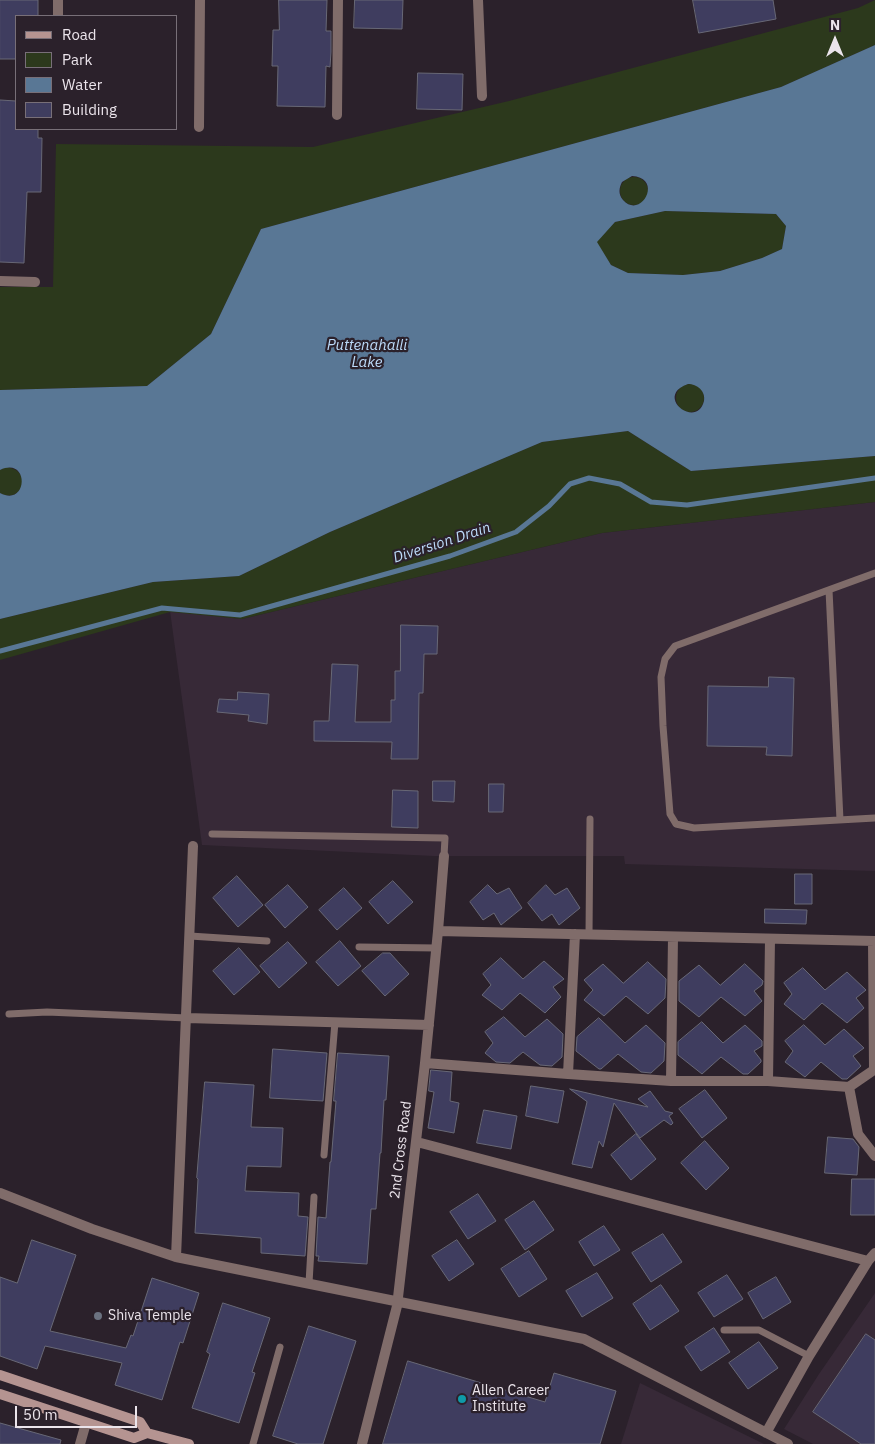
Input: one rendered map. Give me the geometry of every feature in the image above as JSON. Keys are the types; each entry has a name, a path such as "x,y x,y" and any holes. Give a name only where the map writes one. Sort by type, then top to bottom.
{"street":[{"path":"58,0 58,15"},
{"path":"198,127 200,0"},
{"path":"337,115 338,0"},
{"path":"478,0 482,96"},
{"path":"0,281 35,282"},
{"path":"176,1257 193,846"},
{"name":"2nd Cross Road","path":"362,1444 397,1301 425,1063 444,856"},
{"path":"425,1063 671,1081 768,1081 849,1087 874,1070 874,941 438,931"},
{"path":"568,1074 575,934"},
{"path":"671,1081 673,937"},
{"path":"768,1081 770,939"},
{"path":"186,1018 428,1025"},
{"path":"849,1087 858,1134 875,1156"},
{"path":"416,1142 872,1257 809,1356 766,1433"},
{"path":"0,1192 92,1229 176,1257 584,1339 788,1444"},
{"path":"0,1375 140,1422 147,1433"},
{"path":"0,1394 134,1438 147,1433 189,1444"},
{"path":"80,1444 86,1423"}],"lane":[{"path":"875,573 674,646 665,659 661,677 670,814 676,824 694,828 875,818"},
{"path":"829,590 840,820"},
{"path":"589,934 590,819"},
{"path":"212,834 445,838 444,856"},
{"path":"190,936 267,941"},
{"path":"359,946 436,948"},
{"path":"9,1014 47,1012 186,1018"},
{"path":"324,1155 335,1022"},
{"path":"309,1283 314,1198"},
{"path":"724,1330 758,1330 809,1356"},
{"path":"253,1444 280,1347"}],"shaded area":[{"path":"875,502 875,871 625,864 624,856 434,856 202,845 170,611 242,619 602,533"},
{"path":"875,1293 875,1444 813,1444 784,1429 819,1374"},
{"path":"640,1383 764,1444 621,1444"}],"green space":[{"path":"875,0 875,45 781,87 261,229 211,334 147,386 0,390 0,287 53,287 56,144 313,147 509,101 858,8"},
{"path":"634,177 644,181 648,191 644,201 634,205 624,201 620,191 624,181"},
{"path":"665,211 776,214 786,226 782,249 762,258 720,271 683,275 628,273 611,265 596,242 615,222"},
{"path":"690,384 700,388 704,398 700,408 690,412 680,408 676,398 680,388"},
{"path":"628,431 691,471 875,456 875,502 602,533 242,619 170,612 0,660 0,619 153,582 239,576 330,532 542,442"},
{"path":"6,467 15,469 20,474 22,480 22,486 14,494 0,493 0,470"}],"water":[{"name":"Puttenahalli Lake","path":"875,45 875,456 691,471 628,431 542,442 330,532 239,576 153,582 0,619 0,493 9,496 16,494 22,482 21,475 17,470 10,468 0,470 0,390 147,386 211,334 261,229 781,87","holes":["632,176 642,178 647,183 648,190 642,202 636,205 630,205 623,200 620,193 622,182","665,211 776,214 786,226 782,249 762,258 720,271 683,275 628,273 611,265 597,242 615,222","688,384 695,385 700,389 704,394 704,401 700,409 694,412 687,412 680,408 675,396 678,389"]}],"building":[{"path":"0,0 38,0 38,15 15,15 15,59 0,59"},
{"path":"279,0 327,0 326,31 331,31 331,52 330,67 326,66 325,107 277,106 278,66 272,66 273,30 279,30"},
{"path":"355,0 403,0 402,29 354,28"},
{"path":"693,0 773,0 776,19 699,33"},
{"path":"418,73 463,74 462,110 417,109"},
{"path":"0,100 15,101 15,130 38,130 38,138 42,138 41,192 27,192 24,263 0,262"},
{"path":"401,625 438,626 437,654 424,654 423,693 419,693 418,759 391,759 392,742 314,741 314,721 329,721 332,664 358,665 355,722 391,722 391,700 395,700 395,671 400,671"},
{"path":"769,677 794,678 792,756 766,755 767,747 707,746 708,686 768,687"},
{"path":"238,692 269,694 267,724 248,721 249,715 217,712 219,699 237,700"},
{"path":"433,781 455,781 454,802 433,801"},
{"path":"489,784 504,784 503,812 489,812"},
{"path":"393,790 418,791 418,828 392,827"},
{"path":"795,874 812,874 812,904 795,904"},
{"path":"237,876 263,905 238,927 213,898"},
{"path":"393,881 413,902 388,924 369,902"},
{"path":"288,885 308,907 285,928 265,905"},
{"path":"488,885 497,894 509,888 522,908 501,925 494,913 483,920 470,902"},
{"path":"546,885 555,895 567,888 580,908 559,925 552,914 542,921 528,903"},
{"path":"344,888 362,908 337,930 319,910"},
{"path":"765,909 807,910 806,924 765,923"},
{"path":"340,941 361,966 338,986 316,962"},
{"path":"288,942 307,963 279,988 260,966"},
{"path":"239,948 260,972 234,995 213,971"},
{"path":"383,953 390,953 409,974 385,996 362,971"},
{"path":"501,958 523,979 544,961 564,979 553,987 561,997 545,1013 520,993 502,1010 482,995 491,985 483,974"},
{"path":"648,962 666,979 665,998 648,1014 626,996 604,1016 584,1000 593,990 584,980 603,964 623,983"},
{"path":"745,964 763,981 762,985 754,991 762,1001 745,1016 721,997 699,1017 679,1001 679,981 699,965 720,985"},
{"path":"803,968 825,990 847,972 866,990 856,998 864,1008 847,1023 822,1003 804,1020 784,1004 792,994 784,983"},
{"path":"504,1017 525,1037 547,1019 563,1034 562,1057 552,1066 540,1065 523,1052 510,1063 496,1062 485,1053 493,1043 485,1032"},
{"path":"599,1018 625,1043 646,1025 665,1043 664,1061 651,1073 641,1072 618,1054 599,1069 576,1051 577,1037"},
{"path":"702,1022 723,1043 745,1025 762,1041 762,1046 754,1051 761,1062 748,1074 743,1074 721,1057 702,1074 678,1055 678,1042"},
{"path":"804,1025 825,1045 844,1029 864,1048 853,1056 861,1066 847,1079 842,1079 821,1062 805,1077 785,1062 793,1051 785,1041"},
{"path":"273,1049 327,1053 323,1101 270,1098"},
{"path":"338,1053 389,1056 376,1209 371,1209 367,1264 318,1261 319,1256 316,1256 318,1217 326,1218"},
{"path":"431,1070 452,1072 450,1101 459,1103 454,1133 428,1128 434,1092 429,1091"},
{"path":"205,1082 254,1085 251,1127 283,1128 281,1167 247,1166 245,1191 299,1193 298,1216 308,1217 305,1256 261,1253 261,1238 195,1233 197,1178"},
{"path":"531,1086 564,1091 558,1123 526,1116"},
{"path":"570,1089 648,1107 638,1099 650,1091 665,1111 673,1113 669,1116 673,1123 671,1125 664,1120 640,1138 614,1103 603,1147 599,1141 592,1168 572,1164 587,1102"},
{"path":"705,1090 727,1118 702,1138 679,1109"},
{"path":"484,1110 517,1116 511,1149 477,1143"},
{"path":"636,1134 656,1159 631,1180 611,1155"},
{"path":"828,1137 853,1139 859,1147 857,1175 825,1173"},
{"path":"705,1141 729,1168 706,1190 681,1163"},
{"path":"852,1179 875,1179 875,1215 851,1215"},
{"path":"478,1194 496,1221 468,1239 450,1212"},
{"path":"534,1201 554,1230 525,1250 505,1220"},
{"path":"604,1226 620,1250 594,1266 579,1242"},
{"path":"663,1234 682,1262 651,1282 632,1253"},
{"path":"32,1240 76,1255 50,1331 126,1348 131,1335 133,1336 152,1278 199,1293 183,1343 180,1342 162,1400 115,1385 122,1363 45,1346 37,1369 0,1356 0,1277 17,1283"},
{"path":"457,1240 474,1264 449,1281 432,1256"},
{"path":"529,1251 547,1279 519,1297 501,1269"},
{"path":"597,1273 613,1298 582,1317 566,1291"},
{"path":"727,1275 743,1299 714,1317 698,1293"},
{"path":"776,1277 791,1302 763,1319 748,1293"},
{"path":"661,1285 679,1311 650,1330 633,1304"},
{"path":"223,1303 270,1318 252,1372 255,1373 239,1423 192,1408 210,1354 207,1352"},
{"path":"309,1326 356,1341 323,1444 298,1444 273,1436"},
{"path":"714,1328 730,1352 701,1371 685,1347"},
{"path":"866,1334 875,1340 875,1444 861,1444 813,1412"},
{"path":"759,1342 778,1368 748,1389 729,1363"},
{"path":"408,1361 545,1402 554,1373 616,1391 600,1444 383,1444"},
{"path":"0,1423 61,1440 60,1444 0,1444"}],"waterway":[{"name":"Diversion Drain","path":"0,651 162,608 240,615 450,556 516,532 549,506 570,484 589,478 620,484 651,502 687,505 875,478"}],"place":[{"name":"Shiva Temple","path":"98,1316"},
{"name":"Allen Career Institute","path":"462,1399"}]}
